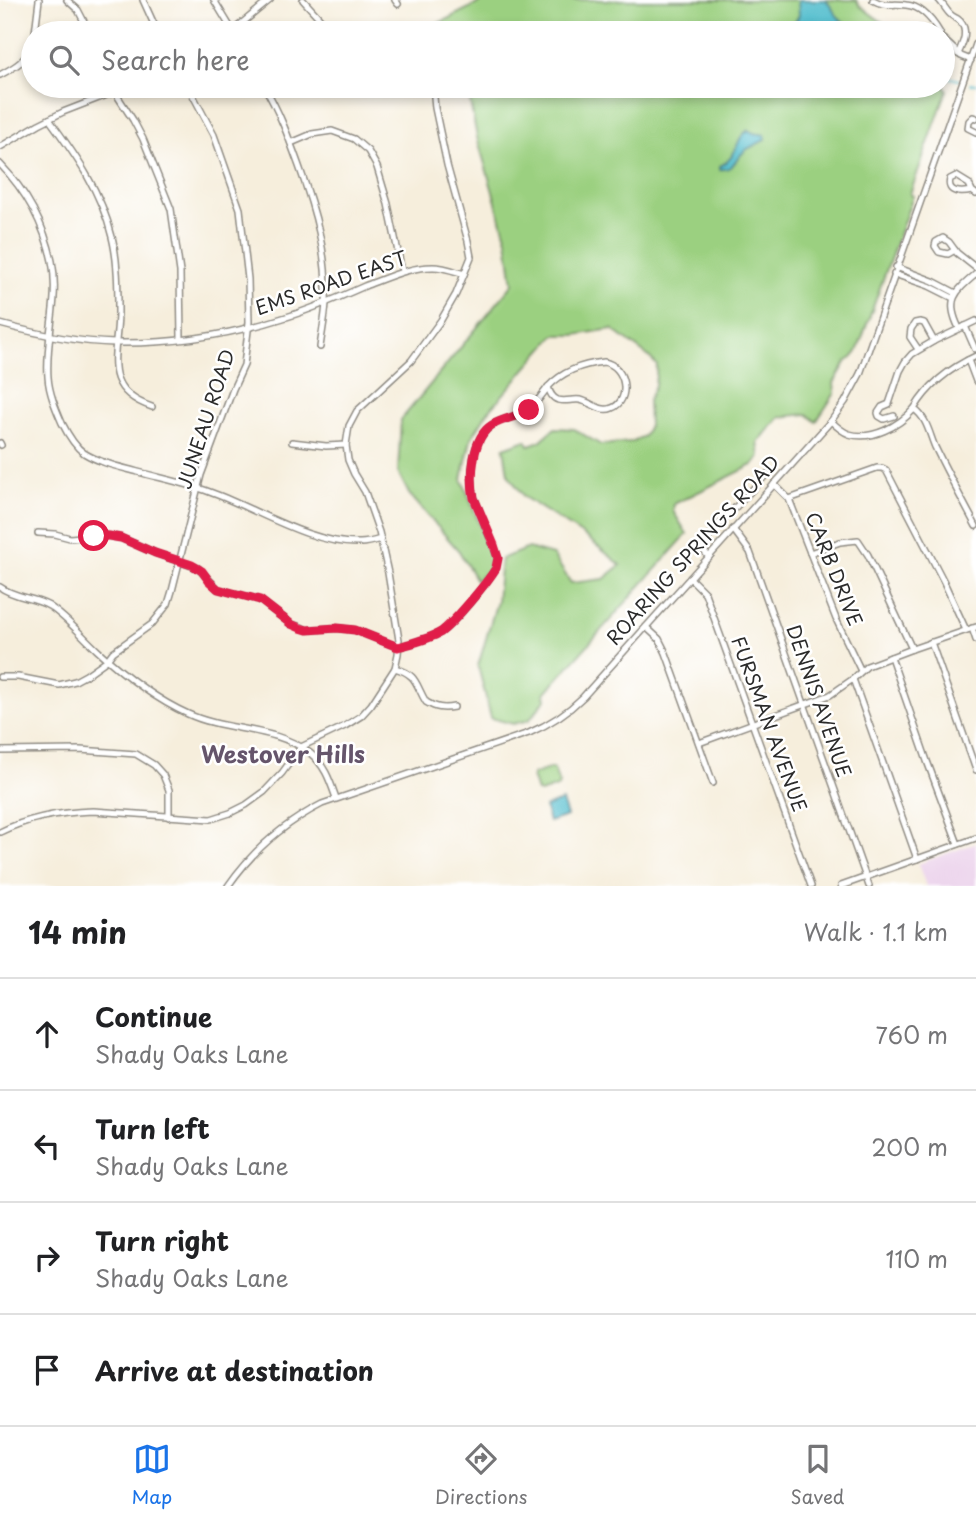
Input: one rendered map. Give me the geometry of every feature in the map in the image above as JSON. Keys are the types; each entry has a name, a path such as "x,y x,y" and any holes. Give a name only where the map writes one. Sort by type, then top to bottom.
{"street":[{"path":"36,21 39,0"},
{"path":"67,0 78,10 84,21"},
{"path":"142,0 152,21"},
{"path":"214,0 225,21"},
{"path":"246,21 270,0"},
{"path":"303,0 322,21"},
{"path":"873,0 887,6 899,2 918,9 933,21"},
{"path":"939,0 964,29 964,43 958,54"},
{"name":"ROARING SPRINGS ROAD","path":"228,886 271,836 308,811 336,798 530,733 566,713 831,421 860,374 976,44"},
{"path":"955,51 971,60"},
{"path":"0,75 21,62"},
{"path":"0,148 49,119 94,98"},
{"path":"119,98 143,139 171,209 180,272 181,339"},
{"name":"JUNEAU ROAD","path":"0,677 18,677 59,685 75,681 107,660 113,652 152,624 168,604 201,475 244,365 248,328 248,279 240,209 214,135 194,98"},
{"path":"270,98 284,125 311,198 321,240 326,302 320,347"},
{"path":"0,832 29,821 75,811 211,819 230,813 264,792 301,747 360,716 372,705 395,668 398,647 394,609 381,539 365,492 348,460 346,444 349,426 357,411 411,361 447,310 471,257 447,165 434,98"},
{"path":"976,118 973,117 969,121 968,128 976,132"},
{"path":"49,119 77,156 92,182 109,226 116,258 118,314 115,366 122,387 132,399 152,407"},
{"path":"291,143 312,134 332,131 354,139 368,151 377,167 388,204 402,271"},
{"path":"0,164 21,189 41,224 52,262 54,298 49,387 63,425 81,451 111,465 215,494 314,536 359,543 381,539"},
{"path":"955,250 976,268"},
{"name":"EMS ROAD EAST","path":"0,324 50,335 116,343 181,339 248,328 285,318 402,271 433,267 464,274"},
{"path":"896,267 933,281 954,295"},
{"path":"894,274 954,295"},
{"path":"831,421 847,433 858,436 871,435 898,424 941,377 975,353 954,313 954,295 976,274"},
{"path":"894,416 884,419 879,416 880,409 889,404 905,362 918,349 976,321"},
{"path":"918,349 910,337 915,323 925,324 934,341"},
{"path":"968,360 976,381"},
{"path":"38,533 70,538 102,535 121,538 192,565 202,571 218,589 260,600 300,628 355,630 398,647 443,630 496,568 498,558 472,487 477,449 482,436 491,425 529,410 548,387 568,371 590,364 612,363 618,368 624,385 620,402 614,408 604,410 581,400 558,400 552,396 548,387"},
{"path":"889,404 895,409 894,416 898,424"},
{"path":"914,409 925,420 976,526"},
{"path":"292,442 326,446 346,444"},
{"path":"789,499 877,468 886,470 976,640"},
{"path":"709,557 703,550 703,545 767,474"},
{"name":"CARB DRIVE","path":"774,484 789,499 836,619 860,671"},
{"name":"DENNIS AVENUE","path":"733,529 750,552 869,886"},
{"path":"810,553 840,542 858,540 868,555 912,649"},
{"name":"FURSMAN AVENUE","path":"690,578 705,593 811,886"},
{"path":"0,587 49,606 107,660 138,684 190,715 279,737 301,747 327,772 336,798"},
{"path":"646,627 659,639 666,653 713,783"},
{"path":"699,743 830,695 860,671 971,628"},
{"path":"931,642 976,770"},
{"path":"891,657 958,844"},
{"path":"395,668 411,675 426,702 439,708 454,707"},
{"path":"853,679 917,859"},
{"path":"0,751 80,750 136,754 154,765 163,775 169,790 169,817"},
{"path":"841,886 976,838"}],"shaded area":[{"path":"976,843 976,886 926,886 918,864"}],"green space":[{"path":"485,0 856,0 881,21 443,21"},
{"path":"469,98 944,98 910,194 913,196 857,352 847,361 834,383 835,393 816,422 807,414 780,417 758,442 760,456 753,465 674,504 673,511 687,534 545,693 546,699 529,720 513,724 491,718 478,666 497,601 501,559 528,548 553,555 571,583 604,579 621,565 586,537 524,497 508,474 504,448 526,440 529,445 540,441 555,428 574,429 601,445 631,442 644,436 649,425 648,401 655,385 657,365 612,329 555,335 487,413 471,439 462,479 494,558 491,569 476,580 459,551 409,494 398,472 401,420 513,284 507,240 477,137"},
{"path":"554,769 558,787 537,792 532,776"}],"water":[{"path":"798,0 826,0 842,21 796,21 799,15"},
{"path":"749,130 765,135 766,139 746,150 729,168 720,169 731,157 744,133"},
{"path":"562,801 567,816 549,822 545,807"}],"waterway":[{"path":"955,79 959,80"},
{"path":"970,84 976,84"}],"district":[{"name":"Westover Hills","path":"283,755"}],"route":[{"path":"94,536 121,538 192,565 202,571 218,589 260,600 300,628 355,630 398,647 443,630 494,573 498,558 472,487 477,449 482,436 491,425 529,410"}]}
